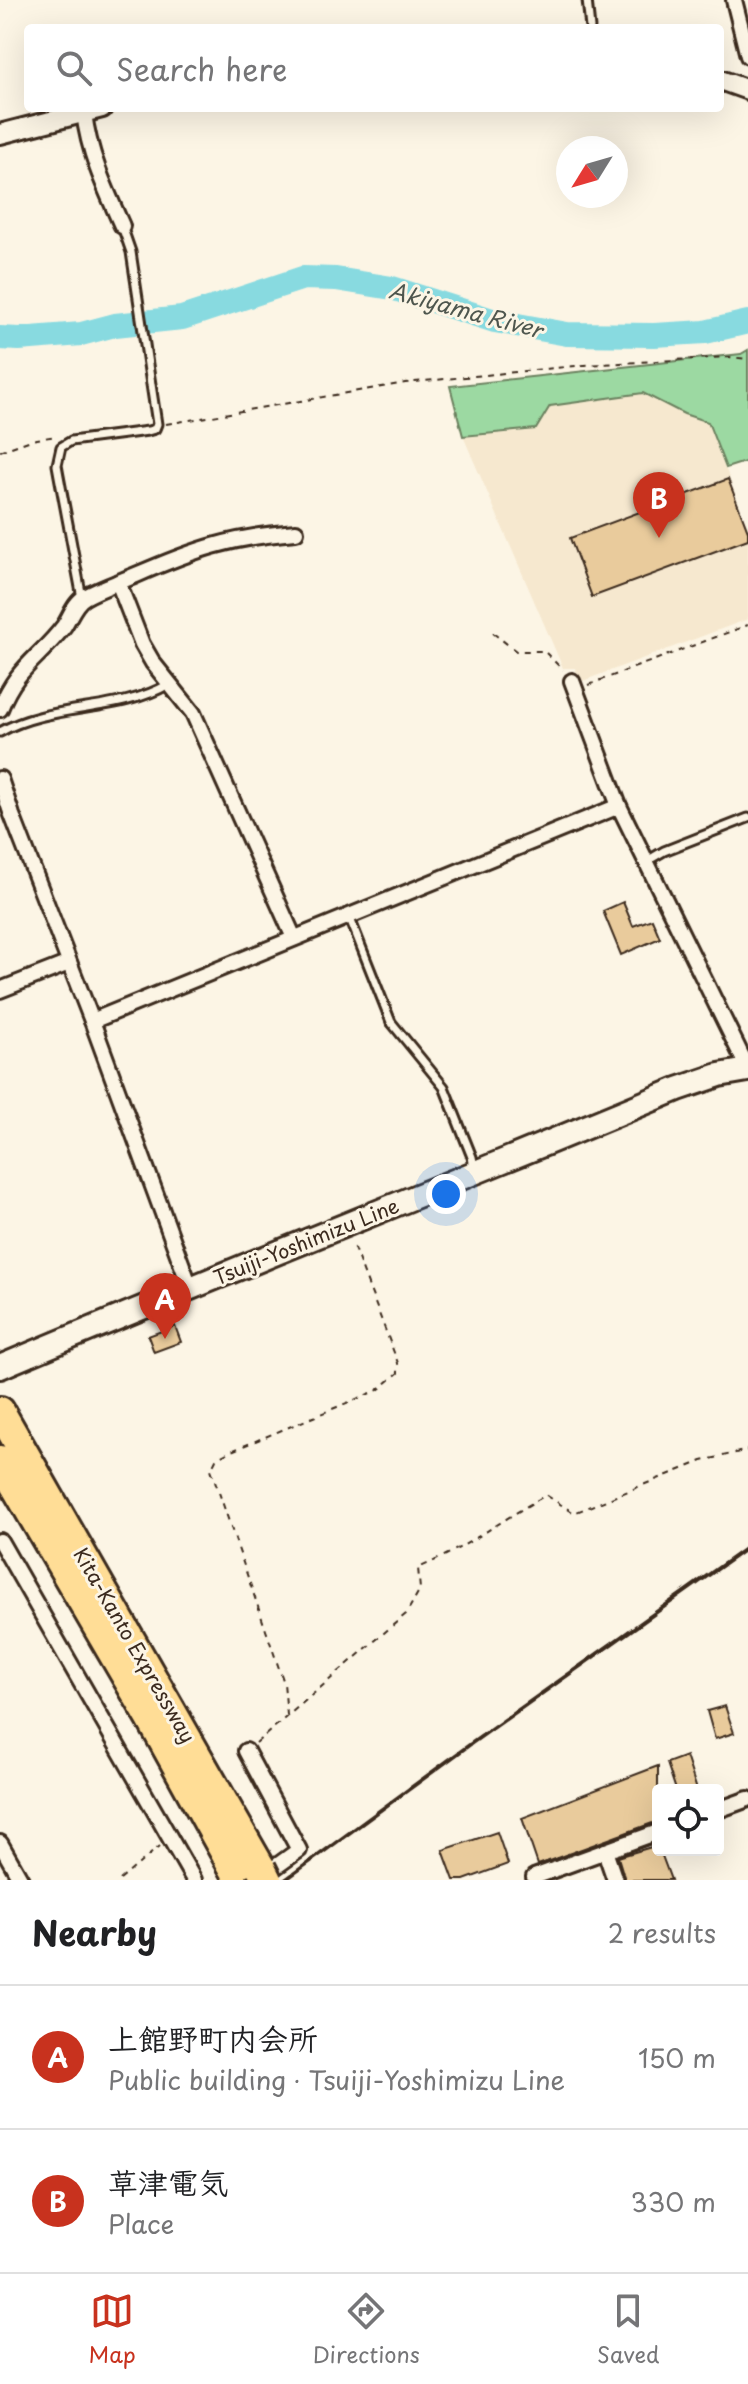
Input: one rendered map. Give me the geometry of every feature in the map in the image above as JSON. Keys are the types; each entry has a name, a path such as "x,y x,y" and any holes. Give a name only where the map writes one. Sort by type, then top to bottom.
{"highway":[{"name":"Kita-Kanto Expressway","path":"0,1411 256,1877"},
{"name":"Kita-Kanto Expressway","path":"0,1460 151,1719 256,1877"}],"main road":[{"name":"Tsuiji-Yoshimizu Line","path":"0,1367 678,1089 719,1075 748,1070"}],"street":[{"path":"734,0 748,56"},
{"path":"724,81 748,90"},
{"path":"0,134 85,112"},
{"path":"93,112 87,140 122,226"},
{"path":"0,709 8,689 21,670 62,628 82,598 190,552 224,541 296,532"},
{"path":"118,582 142,644 193,713 294,938"},
{"path":"574,685 619,806 748,1070"},
{"path":"0,779 190,1287"},
{"path":"92,1021 619,806"},
{"path":"0,990 69,963"},
{"path":"0,1541 194,1880"},
{"path":"246,1751 299,1850 256,1877"},
{"path":"724,1808 748,1799"},
{"path":"535,1880 534,1877 652,1834"},
{"path":"0,1843 21,1880"},
{"path":"605,1851 615,1880"}],"lane":[{"path":"587,0 590,24"},
{"path":"82,598 57,465 61,447 71,441 155,429 156,418 131,252 122,226"},
{"path":"0,732 20,721 121,701 157,691 169,684"},
{"path":"646,862 664,851 748,818"},
{"path":"349,916 391,1022 444,1087 472,1157 475,1174"}],"path":[{"path":"165,424 405,383 585,365 729,357 748,359"},
{"path":"493,633 516,651 544,651 551,655 574,685 748,625"},
{"path":"287,1715 284,1683 211,1469 216,1459 229,1452 378,1390 398,1373 398,1363 345,1226"},
{"path":"246,1751 406,1614 420,1589 418,1568 442,1558 546,1495 574,1513 702,1461 748,1450"},
{"path":"120,1880 170,1837"}],"shaded area":[{"path":"643,393 684,414 708,422 748,528 748,619 580,682 575,668 563,668 463,436 535,429 550,406"}],"green space":[{"path":"748,350 748,461 726,468 708,422 684,414 643,393 550,406 536,429 463,436 450,386 741,354"}],"building":[{"path":"728,479 748,531 748,539 592,597 570,538"},
{"path":"623,902 633,926 652,919 660,938 621,955 603,911"},
{"path":"175,1326 181,1342 154,1352 148,1336"},
{"path":"725,1706 734,1733 715,1739 707,1711"},
{"path":"686,1756 695,1784 674,1784 667,1763"},
{"path":"658,1766 658,1784 652,1784 652,1823 538,1865 522,1818"},
{"path":"497,1832 508,1864 464,1880 454,1880 443,1850"},
{"path":"652,1847 652,1856 662,1856 671,1880 625,1880 618,1857"}],"waterway":[{"name":"Akiyama River","path":"0,338 81,334 115,325 182,318 303,278 336,279 392,288 495,321 567,334 705,332 748,322"}],"railway":[{"path":"285,1880 748,1547"}],"place":[{"name":"草津電気","path":"659,538"},
{"name":"上館野町内会所","path":"165,1339"}]}
